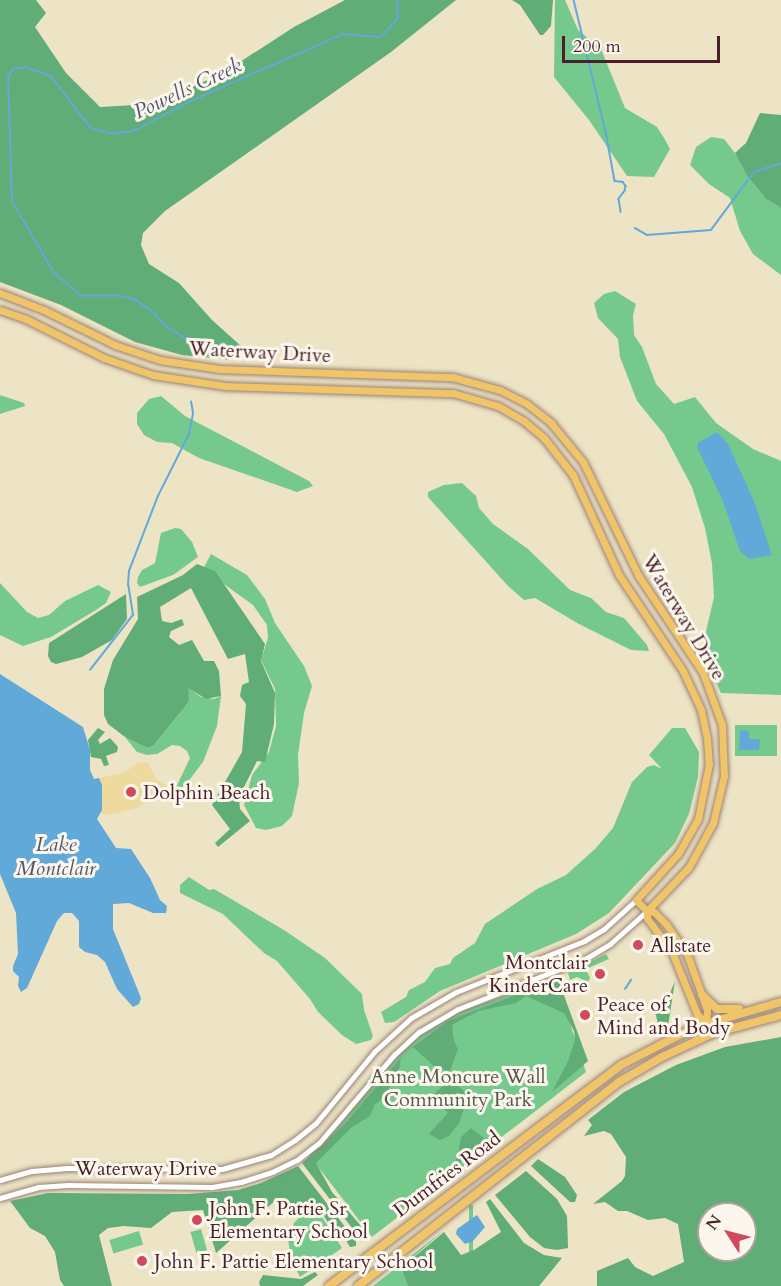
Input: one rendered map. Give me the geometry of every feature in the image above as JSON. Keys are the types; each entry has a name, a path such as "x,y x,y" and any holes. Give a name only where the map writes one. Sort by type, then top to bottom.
{"highway":[{"path":"702,995 711,1005 720,1010 753,1008"},
{"name":"Dumfries Road","path":"329,1286 607,1074 658,1044 706,1023 781,1002"},
{"name":"Dumfries Road","path":"358,1286 597,1097 647,1065 711,1034 781,1015"}],"main road":[{"name":"Waterway Drive","path":"0,293 50,313 124,349 180,364 259,371 436,376 486,385 527,404 551,423 583,462 638,575 703,673 715,700 724,739 722,790 708,837 685,873 647,911"},
{"name":"Waterway Drive","path":"0,310 26,319 118,364 177,381 225,386 437,391 482,400 514,414 544,438 566,464 619,575 689,681 701,710 707,738 708,777 695,825 667,868 636,900"},
{"path":"585,502 600,496"},
{"path":"636,900 647,911 654,912 681,945 707,1010 706,1023"},
{"path":"647,911 647,918 672,952 698,1014 706,1023 711,1034"}],"street":[{"name":"Waterway Drive","path":"0,1180 32,1171 68,1168 222,1169 270,1155 296,1140 316,1123 380,1046 411,1017 456,992 584,941 604,928 636,900"},
{"name":"Waterway Drive","path":"0,1198 38,1187 68,1185 212,1187 241,1182 272,1172 297,1160 319,1143 394,1055 419,1032 458,1009 585,959 610,944 647,911"}],"green space":[{"path":"0,0 36,0 46,13 35,27 66,73 100,107 135,105 181,92 223,73 294,27 345,0 456,0 391,52 165,211 143,233 141,245 149,264 179,283 212,320 241,346 232,360 182,355 135,342 61,305 0,282"},
{"path":"512,0 553,0 551,26 543,35 540,35 520,5"},
{"path":"555,0 565,0 578,30 601,49 625,108 657,127 664,138 670,149 654,177 627,176 589,120 554,77"},
{"path":"760,113 781,115 781,208 766,199 747,176 735,153 746,143"},
{"path":"711,137 724,139 735,153 747,176 766,199 781,208 781,275 753,254 740,231 730,198 709,184 690,165 696,147"},
{"path":"615,291 636,304 633,315 634,335 642,347 656,384 674,404 695,397 716,423 753,449 781,461 781,695 721,693 707,663 702,649 714,597 712,563 705,528 692,487 664,434 637,401 620,357 618,339 598,318 594,303 604,294"},
{"path":"0,395 24,403 25,406 0,414"},
{"path":"161,396 185,416 309,481 313,486 297,492 199,458 172,443 157,442 144,435 137,424 137,413 149,399"},
{"path":"462,483 476,496 479,508 493,524 528,549 570,590 591,598 606,612 624,618 647,645 649,651 631,650 579,624 535,598 524,600 508,586 428,497 428,492 444,485"},
{"path":"175,528 181,529 192,542 198,557 173,575 140,587 137,583 138,577 142,570 155,563 161,533"},
{"path":"211,554 247,575 265,599 275,623 304,666 312,686 304,713 298,755 299,783 292,816 282,826 266,830 256,828 244,805 252,775 269,752 276,726 275,689 261,660 268,638 267,625 253,605 203,569"},
{"path":"197,564 215,571 265,644 261,661 275,693 274,724 265,762 257,761 239,797 240,809 250,821 218,847 215,843 230,829 212,805 242,752 246,704 240,696 242,685 249,682 245,654 228,659 191,588 160,607 162,621 171,623 182,619 184,625 171,631 169,637 179,645 192,640 204,661 214,661 219,671 221,696 206,699 188,688 187,704 153,746 147,748 125,737 108,724 104,715 104,689 113,660 138,619 137,597 183,575"},
{"path":"0,583 27,612 38,618 49,615 65,601 98,585 111,592 106,603 96,610 51,637 23,646 0,635"},
{"path":"126,594 127,619 112,640 82,657 56,664 51,662 48,656 49,643"},
{"path":"187,687 201,697 214,699 221,696 217,726 203,762 187,783 171,798 190,758 187,751 180,746 172,745 157,754 147,755 137,752 125,737 147,748 153,746 187,704"},
{"path":"735,725 777,725 777,756 735,756"},
{"path":"98,728 105,732 98,740 100,744 110,738 118,747 117,752 106,756 109,765 104,766 101,759 91,757 88,740"},
{"path":"672,728 685,728 699,752 698,777 689,814 675,843 609,913 576,934 440,991 394,1022 385,1023 381,1012 406,997 409,990 425,982 435,968 450,964 453,958 475,943 485,924 537,889 566,875 595,849 613,828 632,782 647,767 654,765 662,769 649,755"},
{"path":"189,877 284,930 325,958 362,994 364,1010 373,1036 371,1040 356,1044 342,1035 318,1012 310,999 277,961 264,953 223,914 180,893 180,885"},
{"path":"606,954 609,959 586,969 590,978 588,982 577,977 570,980 568,973"},
{"name":"Anne Moncure Wall Community Park","path":"555,978 586,1072 372,1237 309,1155 339,1126 391,1062 425,1030 458,1012"},
{"path":"558,979 588,1061 552,1092 568,1061 575,1040 574,1031 564,1013 526,996 516,1003 478,1011 452,1025 454,1041 458,1049 450,1071 436,1068 413,1047 448,1021"},
{"path":"675,981 668,1026 659,1027 655,1012 668,998"},
{"path":"781,1037 781,1286 597,1286 597,1271 628,1258 635,1267 653,1276 684,1262 678,1224 665,1218 648,1220 627,1211 618,1211 605,1202 593,1204 622,1181 625,1176 626,1157 611,1134 604,1131 584,1136 592,1125 588,1120 624,1092 676,1065 725,1047"},
{"path":"401,1058 399,1070 392,1084 381,1100 375,1104 370,1116 352,1127 316,1163 332,1192 367,1233 364,1237 359,1237 302,1163 344,1125"},
{"path":"450,1079 471,1097 471,1102 464,1109 459,1123 449,1136 440,1140 429,1134 448,1113 432,1096"},
{"path":"471,1128 485,1139 485,1142 452,1169 458,1155 461,1137"},
{"path":"538,1159 565,1177 577,1195 575,1202 570,1202 531,1166"},
{"path":"298,1166 356,1241 356,1246 350,1247 342,1234 333,1230 314,1201 297,1208 277,1199 216,1253 203,1210 172,1212 151,1228 124,1226 108,1228 99,1235 112,1286 64,1286 60,1280 55,1252 45,1236 30,1228 10,1201 48,1193 188,1194 238,1190 261,1183"},
{"path":"526,1171 557,1199 567,1216 568,1248 557,1250 544,1248 530,1237 495,1195"},
{"path":"490,1199 524,1243 544,1255 562,1258 539,1286 408,1286 401,1268 444,1232 461,1255 474,1250 501,1232 486,1202"},
{"path":"313,1203 342,1248 300,1277 292,1262 288,1240 294,1223"},
{"path":"469,1205 473,1205 473,1286 469,1286"},
{"path":"201,1229 207,1250 196,1253 190,1232"},
{"path":"139,1231 143,1244 113,1253 109,1240"},
{"path":"443,1231 401,1268 408,1286 373,1286"},
{"path":"315,1272 318,1275 303,1286 260,1286 259,1282 263,1275 301,1279"}],"sand":[{"name":"Dolphin Beach","path":"139,762 149,763 156,779 167,786 138,808 107,815 100,813 102,785 99,778 124,773"}],"water":[{"path":"717,432 728,444 754,501 772,555 749,559 740,551 723,501 697,447 698,443"},
{"name":"Lake Montclair","path":"0,674 83,727 90,750 90,770 94,779 99,778 102,785 102,810 97,819 116,848 131,849 150,878 160,900 167,906 166,913 153,913 129,903 113,904 113,929 141,998 139,1004 133,1007 117,989 105,962 97,955 85,952 79,947 79,921 72,913 64,913 57,921 27,988 21,992 18,986 19,977 13,971 18,954 16,913 0,874"},
{"path":"740,730 749,731 749,739 760,739 759,750 739,750"},
{"path":"477,1215 485,1227 473,1241 465,1244 456,1234 457,1229"}],"waterway":[{"name":"Powells Creek","path":"200,352 135,300 119,296 81,296 54,273 12,202 8,77 13,69 25,67 51,76 91,128 110,133 132,132 193,100 343,34 381,37 398,19 397,0"},
{"name":"Powells Creek","path":"574,0 606,132 615,181 623,182 626,186 619,199 621,212"},
{"name":"Powells Creek","path":"635,228 647,235 711,230 754,172 781,163"},
{"name":"Powells Creek","path":"90,670 133,615 128,585 129,571 158,496 189,434 193,413 191,402"},
{"path":"625,989 631,980"}],"place":[{"name":"Dolphin Beach","path":"131,792"},
{"name":"Allstate","path":"638,945"},
{"name":"Montclair KinderCare","path":"600,974"},
{"name":"Peace of Mind and Body","path":"585,1015"},
{"name":"John F. Pattie Sr Elementary School","path":"197,1220"},
{"name":"John F. Pattie Elementary School","path":"142,1261"}]}
